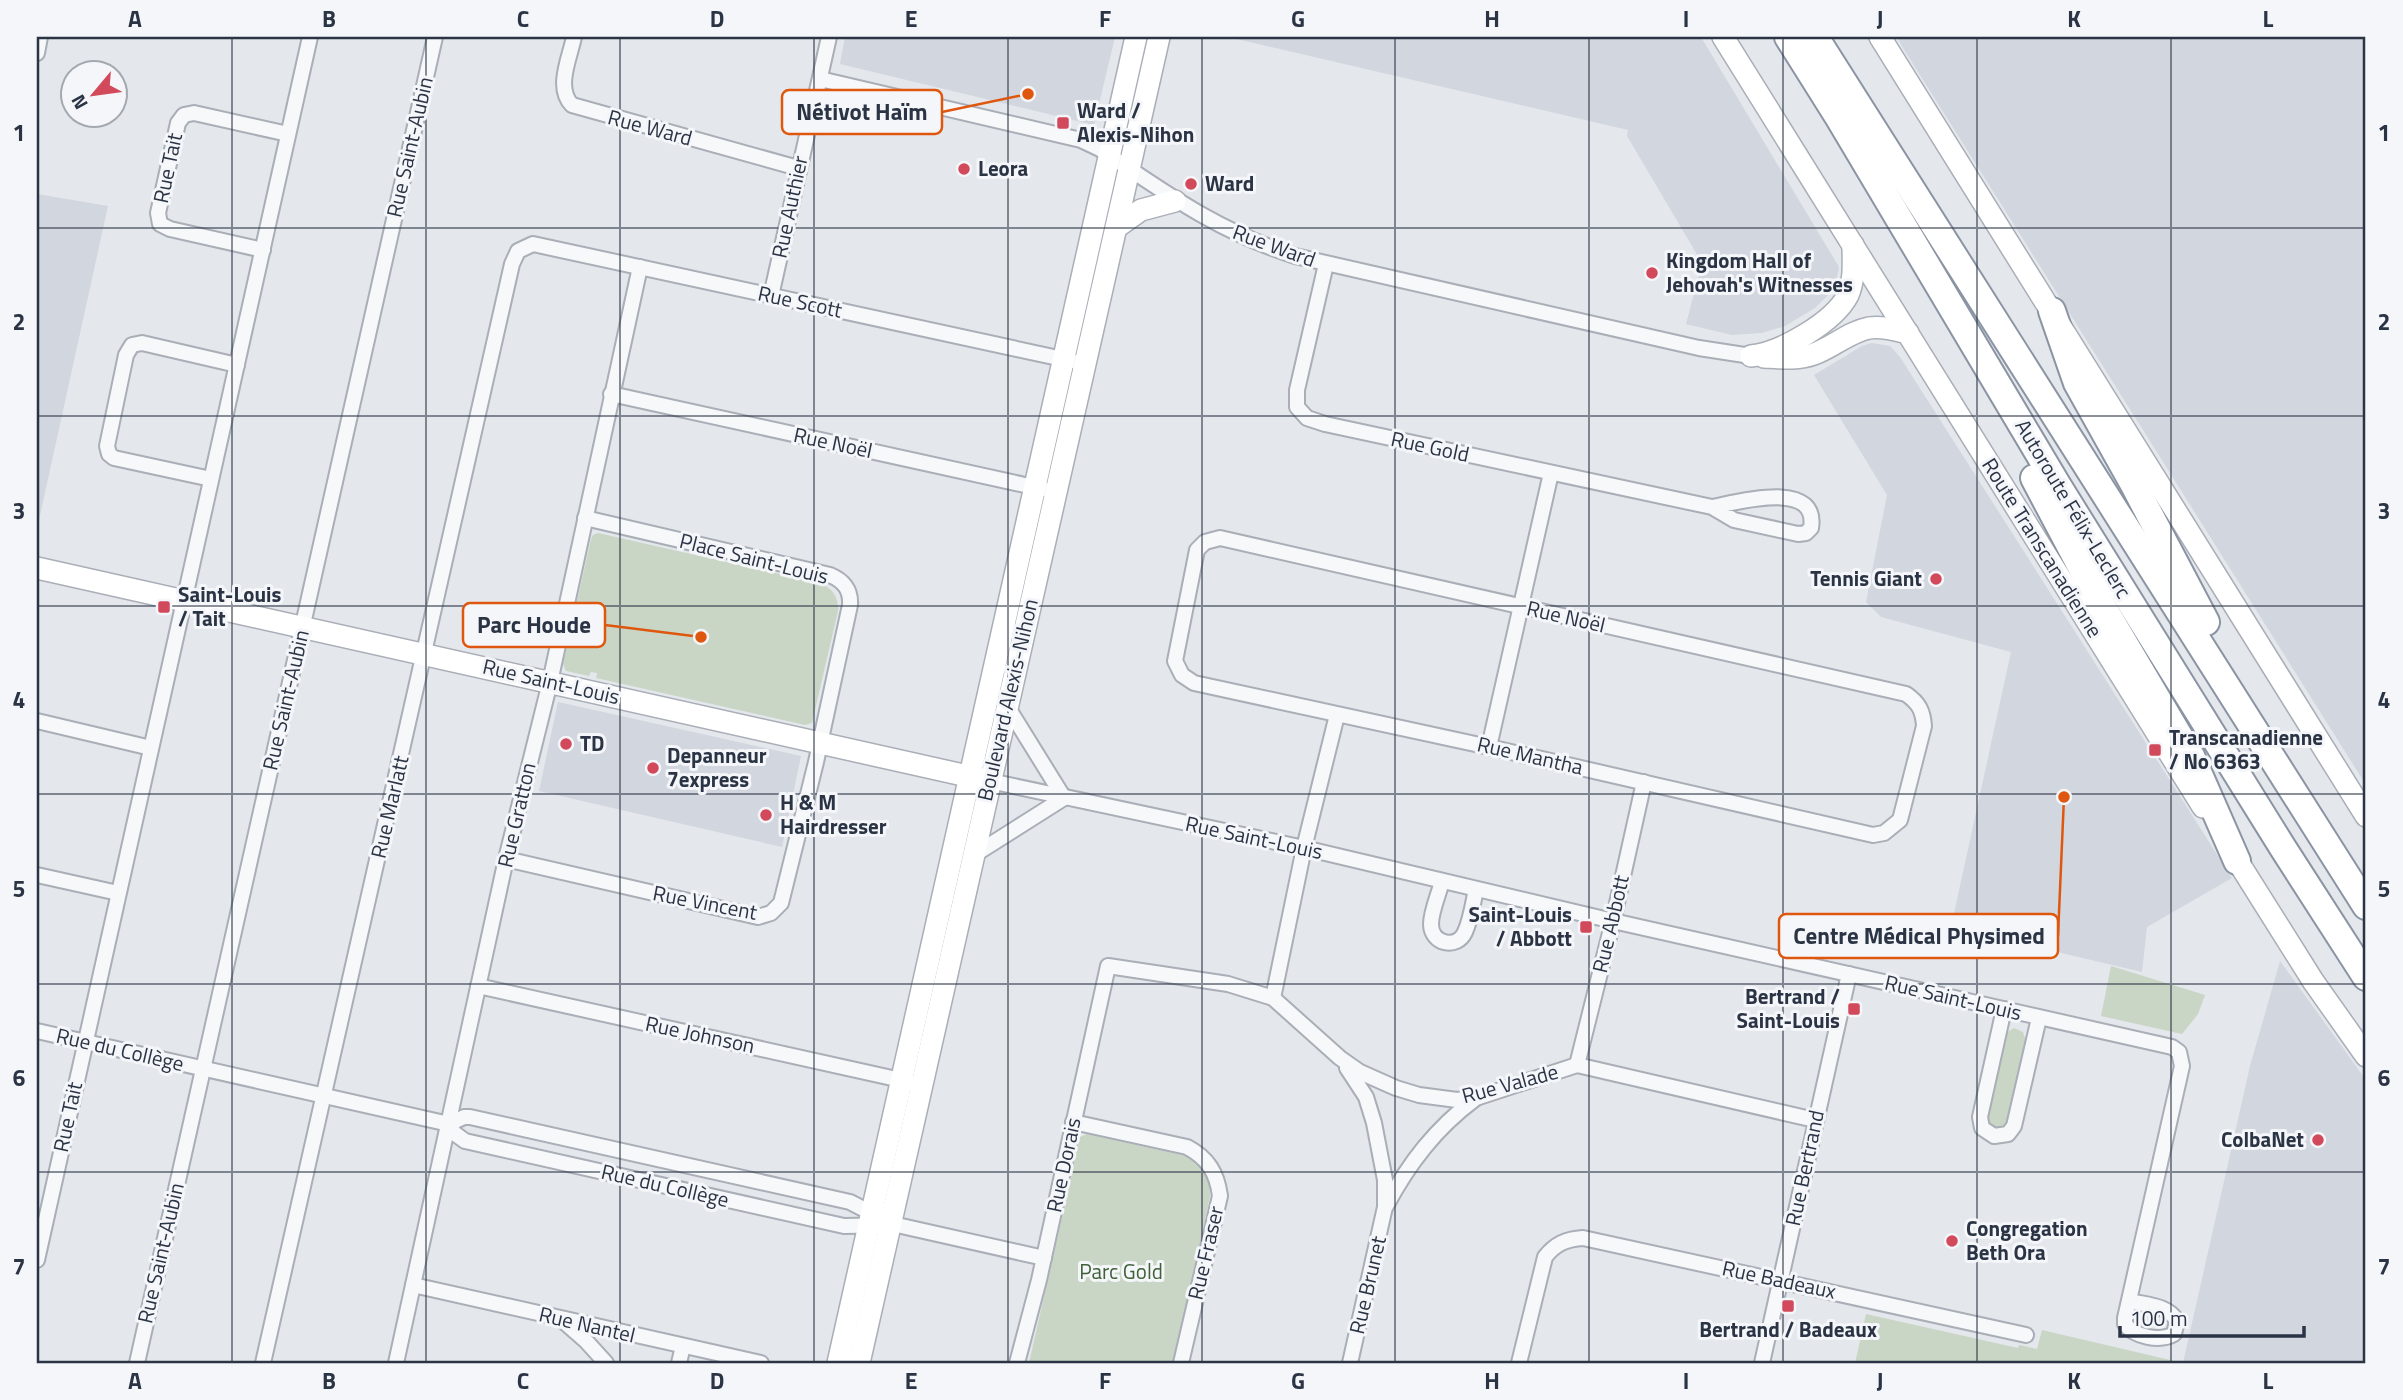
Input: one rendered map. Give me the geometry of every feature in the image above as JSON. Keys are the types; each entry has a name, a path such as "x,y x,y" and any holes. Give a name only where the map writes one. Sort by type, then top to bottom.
{"highway":[{"name":"Autoroute Félix-Leclerc","path":"1788,37 1828,78 2366,906"},
{"name":"Autoroute Félix-Leclerc","path":"1815,37 1828,78 1962,324 2118,584 2366,977"},
{"path":"2052,311 2077,383 2134,485 2297,796"},
{"path":"1962,324 1997,410 2097,597 2191,756 2237,861"}],"street":[{"path":"37,53 40,37"},
{"name":"Rue Tait","path":"37,1260 310,37"},
{"name":"Rue Saint-Aubin","path":"137,1363 435,37"},
{"name":"Rue Ward","path":"574,37 564,83 566,100 572,105 798,168"},
{"name":"Rue Authier","path":"771,296 829,37"},
{"name":"Boulevard Alexis-Nihon","path":"838,1363 911,1083 1074,362 1110,156 1136,37"},
{"name":"Boulevard Alexis-Nihon","path":"1074,362 1117,227 1159,37"},
{"name":"Route Transcanadienne","path":"1723,37 2237,861 2366,1056"},
{"path":"1880,37 2366,816"},
{"name":"Rue Ward","path":"820,79 1066,135 1097,147 1203,218 1271,248 1326,264 1699,348 1751,356"},
{"name":"Rue Tait","path":"263,250 170,229 160,224 158,213 178,123 184,114 194,113 288,134"},
{"path":"1117,227 1141,210 1175,201"},
{"name":"Rue Scott","path":"518,251 533,244 1074,362"},
{"path":"1751,356 1770,352 1793,342 1836,311 1850,288 1853,245"},
{"name":"Rue Marlatt","path":"263,1363 512,264 518,251"},
{"name":"Rue Gold","path":"1326,264 1297,390 1297,407 1300,413 1325,424 1712,507 1734,520 1798,534 1806,533 1811,528 1810,508 1795,500 1769,497 1712,507"},
{"name":"Rue Gratton","path":"397,1363 506,859 550,682 640,267"},
{"path":"1751,356 1805,356 1870,328 1908,333"},
{"path":"211,480 114,458 109,454 107,446 127,355 132,345 142,343 237,365"},
{"name":"Rue Noël","path":"611,394 1045,490"},
{"path":"1489,747 1551,473"},
{"name":"Boulevard Alexis-Nihon","path":"911,1083 974,855 980,779 1007,706 1045,490"},
{"name":"Place Saint-Louis","path":"585,518 830,575 841,581 850,595 850,605 821,743"},
{"name":"Rue Noël","path":"1175,661 1197,550 1205,542 1220,538 1906,694 1917,702 1924,715 1924,726 1900,820 1893,827"},
{"name":"Rue Saint-Louis","path":"37,568 1064,798 1304,848 1613,921 2172,1047 2179,1052 2182,1059 2130,1301"},
{"name":"Rue Mantha","path":"1175,661 1182,675 1194,683 1873,835 1884,833 1893,827"},
{"path":"974,855 1064,798 1007,706"},
{"path":"1273,998 1304,848 1336,715"},
{"path":"37,721 151,748"},
{"name":"Rue Vincent","path":"506,859 758,917 771,913 781,903 821,743"},
{"name":"Rue Abbott","path":"1577,1065 1644,782"},
{"path":"37,875 118,893"},
{"path":"1442,881 1431,924 1438,940 1448,943 1460,939 1465,933 1476,889"},
{"name":"Rue Valade","path":"1108,966 1228,984 1273,998 1340,1058 1373,1079 1419,1095 1457,1100 1479,1097 1577,1065 1815,1120"},
{"name":"Rue Dorais","path":"1017,1363 1044,1258 1108,966"},
{"name":"Rue Bertrand","path":"1762,1363 1849,974"},
{"name":"Rue Johnson","path":"478,986 911,1083"},
{"path":"2004,1009 1980,1117 1982,1128 1994,1136 2008,1134 2014,1126 2039,1018"},
{"name":"Rue du Collège","path":"37,1031 449,1124 457,1119 470,1117 850,1202 877,1221"},
{"name":"Rue Brunet","path":"1340,1058 1366,1097 1374,1122 1385,1180 1385,1207 1350,1363"},
{"name":"Rue Brunet","path":"1385,1207 1401,1177 1427,1142 1441,1127 1479,1097"},
{"name":"Rue Fraser","path":"1073,1122 1187,1147 1201,1154 1218,1181 1220,1196 1181,1363"},
{"name":"Rue du Collège","path":"449,1124 454,1133 465,1141 844,1226 877,1221 1044,1258"},
{"name":"Boulevard Alexis-Nihon","path":"859,1363 877,1221"},
{"name":"Rue Badeaux","path":"1519,1363 1545,1257 1556,1245 1583,1238 2026,1335"},
{"name":"Rue Nantel","path":"413,1285 761,1363"},
{"path":"560,1319 606,1363"},
{"path":"679,1363 683,1346"}],"shaded area":[{"path":"845,37 1115,37 1094,125 840,64"},
{"path":"1228,37 1701,37 1839,267 1836,283 1815,308 1785,326 1762,333 1732,335 1686,324 1702,263 1627,136 1628,130"},
{"path":"1897,37 2366,37 2366,785 1903,48"},
{"path":"37,194 108,206 37,529"},
{"path":"1872,343 1890,346 1900,357 2232,878 2147,927 2142,972 1951,927 2011,652 1881,617 1866,602 1887,495 1814,375 1862,346"},
{"path":"558,702 801,756 782,847 539,791"},
{"path":"2280,961 2366,1080 2366,1363 2183,1363 2250,1066"}],"green space":[{"path":"598,533 820,583 831,590 836,597 838,611 812,723 805,725 596,678 597,673 591,672 589,676 566,671 563,664 591,539"},
{"path":"2111,966 2205,995 2198,1014 2182,1034 2101,1016"},
{"path":"2014,1028 2023,1032 2026,1042 2008,1121 2002,1128 1998,1128 1990,1124 1988,1113 2006,1033"},
{"name":"Parc Gold","path":"1087,1134 1186,1156 1197,1163 1209,1183 1210,1197 1173,1363 1029,1363 1080,1137"},
{"path":"1866,1314 2018,1348 2019,1345 2037,1349 2042,1330 2183,1363 1855,1363"}],"place":[{"name":"Nétivot Haïm","path":"1028,94"},
{"name":"Ward / Alexis-Nihon","path":"1063,123"},
{"name":"Leora","path":"964,169"},
{"name":"Ward","path":"1191,184"},
{"name":"Kingdom Hall of Jehovah's Witnesses","path":"1652,273"},
{"name":"Tennis Giant","path":"1936,579"},
{"name":"Saint-Louis / Tait","path":"164,607"},
{"name":"Parc Houde","path":"701,637"},
{"name":"TD","path":"566,744"},
{"name":"Transcanadienne / No 6363","path":"2155,750"},
{"name":"Depanneur 7express","path":"653,768"},
{"name":"Centre Médical Physimed","path":"2064,797"},
{"name":"H & M Hairdresser","path":"766,815"},
{"name":"Saint-Louis / Abbott","path":"1586,927"},
{"name":"Bertrand / Saint-Louis","path":"1854,1009"},
{"name":"ColbaNet","path":"2318,1140"},
{"name":"Congregation Beth Ora","path":"1952,1241"},
{"name":"Bertrand / Badeaux","path":"1788,1306"}]}
